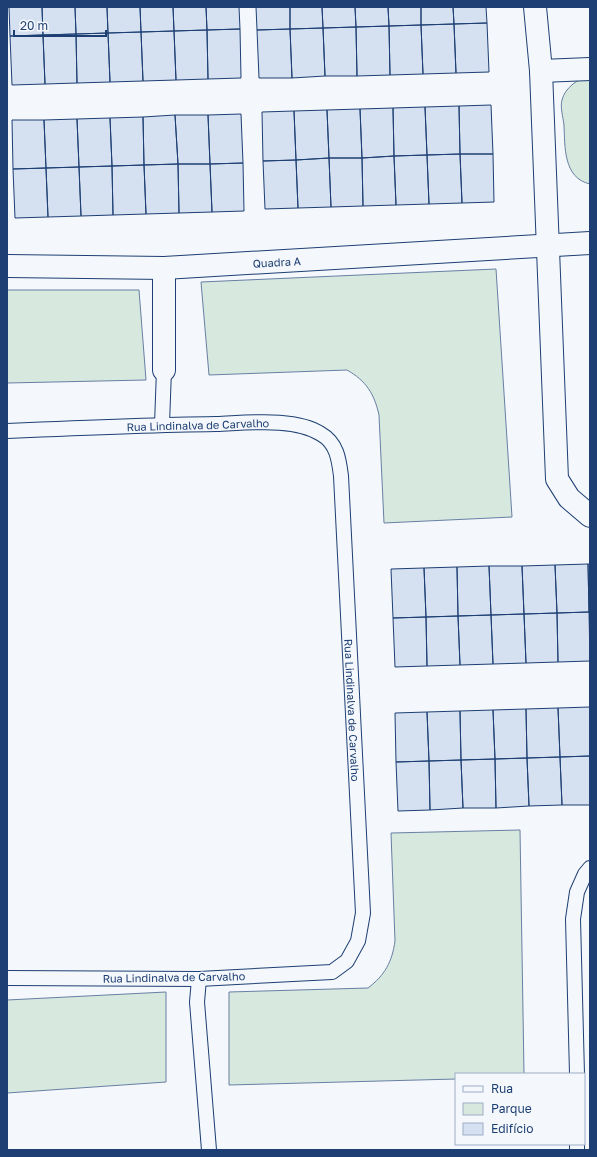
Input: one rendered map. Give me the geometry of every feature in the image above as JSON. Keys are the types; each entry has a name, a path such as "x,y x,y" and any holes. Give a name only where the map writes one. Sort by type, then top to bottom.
{"street":[{"path":"535,7 541,71 557,480 569,498 590,516"},
{"path":"541,71 590,69"},
{"name":"Quadra A","path":"7,266 164,268 590,243"},
{"path":"164,268 164,370"}],"lane":[{"path":"162,424 164,370"},
{"name":"Rua Lindinalva de Carvalho","path":"7,431 162,424 269,423 297,425 322,434 337,452 341,476 363,913 358,941 347,961 332,972 199,979 7,978"},
{"path":"577,1073 573,920 577,892 585,874 590,868"},
{"path":"199,979 197,1002 208,1150"}],"green space":[{"path":"590,74 590,184 581,181 575,175 567,160 561,106 564,95 569,87"},
{"path":"496,269 512,517 384,523 379,415 375,400 368,388 354,374 347,370 209,375 201,282"},
{"path":"7,290 139,290 146,380 7,383"},
{"path":"520,830 524,1073 455,1073 455,1079 229,1085 229,992 368,988 387,968 395,941 391,833"},
{"path":"166,992 166,1082 7,1093 7,1000"}],"building":[{"path":"9,7 42,7 43,35 10,36"},
{"path":"42,7 75,7 76,34 43,35"},
{"path":"75,7 107,7 108,33 76,34"},
{"path":"107,7 140,7 141,32 108,33"},
{"path":"140,7 173,7 174,31 141,32"},
{"path":"173,7 206,7 207,30 174,31"},
{"path":"206,7 239,7 240,29 207,30"},
{"path":"256,7 290,7 290,29 257,30"},
{"path":"290,7 322,7 323,28 290,29"},
{"path":"322,7 355,7 356,27 323,28"},
{"path":"355,7 388,7 389,26 356,27"},
{"path":"388,7 421,7 421,25 389,26"},
{"path":"421,7 453,7 454,24 421,25"},
{"path":"453,7 486,7 487,23 454,24"},
{"path":"487,23 489,72 456,73 454,24"},
{"path":"454,24 456,73 423,74 421,25"},
{"path":"421,25 423,74 390,75 389,26"},
{"path":"389,26 390,75 357,76 356,27"},
{"path":"356,27 357,76 325,76 323,28"},
{"path":"323,28 325,76 292,78 290,29"},
{"path":"240,29 241,78 208,79 207,30"},
{"path":"290,29 292,78 259,78 257,30"},
{"path":"207,30 208,79 176,80 174,31"},
{"path":"174,31 176,80 143,81 141,32"},
{"path":"141,32 143,81 110,82 108,33"},
{"path":"108,33 110,82 77,83 76,34"},
{"path":"76,34 77,83 45,84 43,35"},
{"path":"43,35 45,84 12,85 10,36"},
{"path":"491,105 493,154 460,154 459,106"},
{"path":"459,106 460,154 427,155 425,107"},
{"path":"425,107 427,155 394,156 393,108"},
{"path":"393,108 394,156 362,158 360,109"},
{"path":"360,109 362,158 329,158 327,110"},
{"path":"327,110 329,158 296,160 294,111"},
{"path":"294,111 296,160 263,161 262,112"},
{"path":"241,114 243,163 210,164 208,115"},
{"path":"175,115 178,164 144,165 143,117"},
{"path":"175,115 208,115 210,164 178,164"},
{"path":"143,117 144,165 112,166 110,118"},
{"path":"110,118 112,166 79,167 77,119"},
{"path":"77,119 79,167 46,168 44,120"},
{"path":"12,120 44,120 46,168 13,169"},
{"path":"460,154 462,203 429,204 427,155"},
{"path":"460,154 493,154 494,202 462,203"},
{"path":"427,155 429,204 396,205 394,156"},
{"path":"394,156 396,205 363,206 362,158"},
{"path":"329,158 362,158 363,206 331,207"},
{"path":"329,158 331,207 298,208 296,160"},
{"path":"296,160 298,208 265,209 263,161"},
{"path":"243,163 244,211 212,212 210,164"},
{"path":"178,164 210,164 212,212 179,213"},
{"path":"178,164 179,213 146,214 144,165"},
{"path":"144,165 146,214 113,215 112,166"},
{"path":"112,166 113,215 81,216 79,167"},
{"path":"79,167 81,216 48,217 46,168"},
{"path":"46,168 48,217 15,218 13,169"},
{"path":"588,564 590,564 590,612 589,612"},
{"path":"588,564 589,612 557,613 555,565"},
{"path":"555,565 557,613 524,614 522,566"},
{"path":"489,566 522,566 524,614 491,615"},
{"path":"489,566 491,615 458,616 457,567"},
{"path":"457,567 458,616 426,617 424,568"},
{"path":"424,568 426,617 393,618 391,569"},
{"path":"589,612 590,661 558,662 557,613"},
{"path":"557,613 558,662 526,663 524,614"},
{"path":"524,614 526,663 493,664 491,615"},
{"path":"491,615 493,664 460,665 458,616"},
{"path":"458,616 460,665 427,666 426,617"},
{"path":"426,617 427,666 395,667 393,618"},
{"path":"590,707 590,756 560,757 558,708"},
{"path":"558,708 560,757 527,758 526,709"},
{"path":"526,709 527,758 495,759 493,710"},
{"path":"493,710 495,759 461,760 460,711"},
{"path":"460,711 461,760 429,761 427,712"},
{"path":"427,712 429,761 396,762 395,713"},
{"path":"590,756 590,805 562,805 560,757"},
{"path":"560,757 562,805 529,806 527,758"},
{"path":"527,758 529,806 496,808 495,759"},
{"path":"495,759 496,808 463,808 461,760"},
{"path":"461,760 463,808 430,810 429,761"},
{"path":"429,761 430,810 398,811 396,762"}]}
